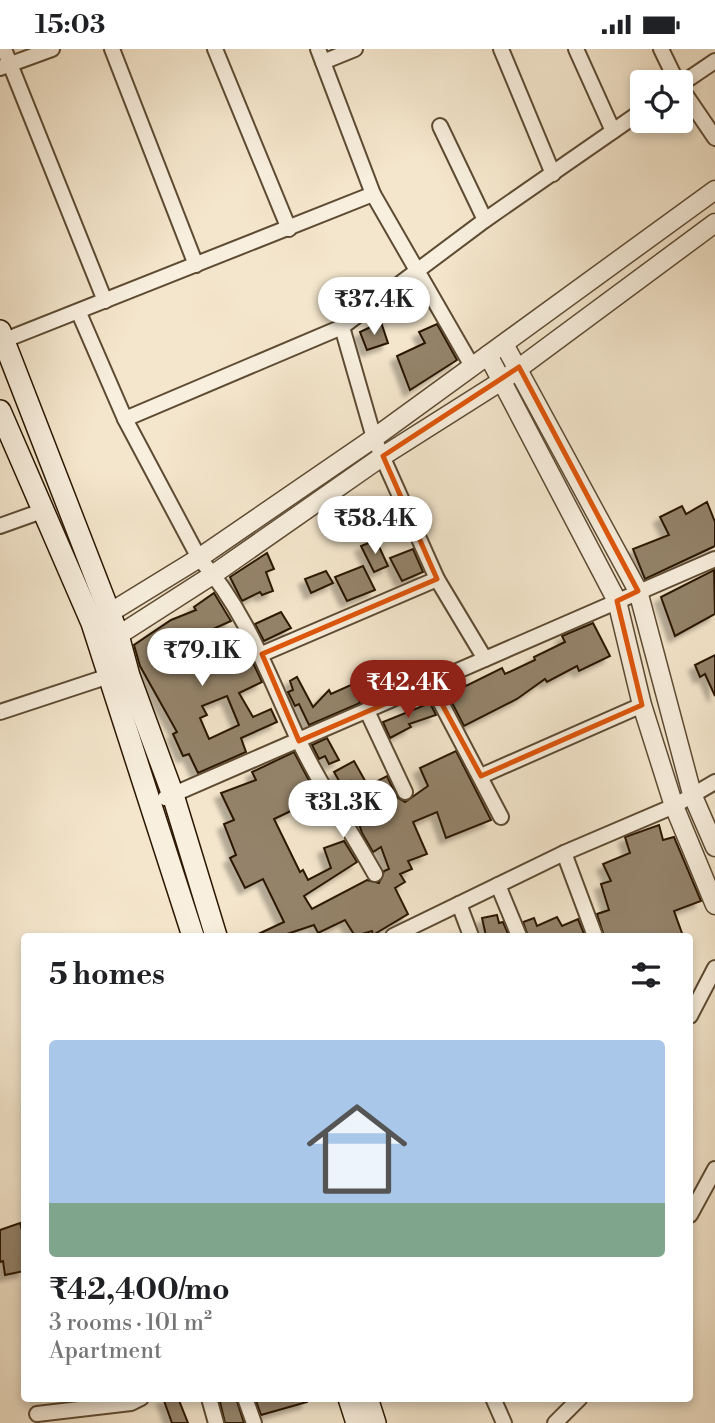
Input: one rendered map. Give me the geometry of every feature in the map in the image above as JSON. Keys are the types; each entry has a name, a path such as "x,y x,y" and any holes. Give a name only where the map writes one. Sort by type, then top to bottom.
{"main road":[{"path":"1,338 101,619 100,648 191,933"},
{"path":"0,411 42,511 101,619 118,635 129,676 173,795 215,933"},
{"path":"350,1402 357,1423"},
{"path":"368,1402 375,1423"}],"street":[{"path":"4,49 5,67 105,301"},
{"path":"5,67 52,49"},
{"path":"112,49 196,265"},
{"path":"215,49 289,229"},
{"path":"355,49 320,55 373,194 472,366"},
{"path":"501,49 553,174"},
{"path":"576,49 613,131"},
{"path":"661,49 672,70"},
{"path":"693,76 715,61"},
{"path":"693,105 715,138"},
{"path":"125,419 342,327 485,220 630,119"},
{"path":"440,126 485,220"},
{"path":"101,619 199,558 374,437 715,190"},
{"path":"1,338 79,313 373,194"},
{"path":"100,648 214,574 383,456 503,380 715,223"},
{"path":"79,313 125,419 199,558 214,574 262,654 299,741 375,874"},
{"path":"342,327 374,437 438,579 485,659"},
{"path":"504,344 519,367 638,591 692,794 715,847"},
{"path":"488,355 617,600 642,705 674,806 715,905"},
{"path":"0,526 42,511"},
{"path":"150,802 173,795 299,741 715,559"},
{"path":"262,654 438,579"},
{"path":"0,712 109,676"},
{"path":"431,684 501,817"},
{"path":"481,776 642,705"},
{"path":"367,711 405,792"},
{"path":"419,930 458,904 564,853 674,806 715,782"},
{"path":"564,853 594,933"},
{"path":"498,885 518,933"},
{"path":"458,904 470,933"},
{"path":"693,1010 715,968"},
{"path":"693,1209 715,1169"},
{"path":"37,1418 133,1402"},
{"path":"210,1402 216,1423"},
{"path":"246,1402 254,1423"},
{"path":"494,1402 504,1423"},
{"path":"555,1423 576,1402"}],"highlighted area":[{"path":"519,367 638,591 617,601 642,705 481,776 431,684 299,741 262,654 437,579 383,456"}],"building":[{"path":"381,322 388,343 367,350 360,332"},
{"path":"437,324 457,360 410,390 397,356 425,343 419,332"},
{"path":"707,502 715,522 715,546 645,579 633,549 669,535 660,517 682,506 686,514"},
{"path":"376,540 388,566 374,572 361,546"},
{"path":"413,549 423,572 402,581 390,558"},
{"path":"267,553 274,569 266,572 273,591 262,595 260,592 242,601 230,577"},
{"path":"363,566 375,590 347,601 335,577"},
{"path":"714,570 715,614 675,636 661,597"},
{"path":"326,571 333,583 311,593 305,579"},
{"path":"214,593 231,621 184,642 203,669 247,650 262,682 239,693 253,717 271,709 277,722 241,738 246,752 198,773 189,754 183,756 173,734 177,732 140,666 134,645 171,620 196,610 194,607","holes":["227,696 239,725 209,739 200,718 207,715 202,706"]},
{"path":"281,612 291,628 264,641 255,624"},
{"path":"593,623 610,656 579,671 577,666 547,682 545,679 517,699 464,726 444,687 462,679 466,686 502,668 505,674 565,642 562,636"},
{"path":"715,655 715,696 705,674 700,677 695,665"},
{"path":"401,675 405,683 386,692 382,684"},
{"path":"297,677 313,707 329,690 331,694 353,684 360,703 309,725 299,704 295,706 288,692 293,690 290,681"},
{"path":"430,703 436,715 409,724 411,727 390,738 383,722"},
{"path":"327,738 339,760 329,764 325,756 319,759 312,745"},
{"path":"456,751 491,820 446,838 437,812 413,822 427,854 408,861 412,869 400,874 405,882 395,888 408,914 376,933 353,933 345,920 318,933 314,925 290,933 260,933 284,922 263,879 245,888 230,858 236,855 224,824 234,820 221,793 256,780 252,772 294,752 314,790 290,802 295,809 274,819 300,872 303,870 308,880 331,868 324,848 344,841 357,862 304,896 312,909 367,880 379,883 384,871 389,869 381,847 373,852 362,833 357,817 365,814 351,781 342,786 334,772 354,761 368,786 387,776 397,797 405,802 428,786 420,768"},
{"path":"659,825 663,840 674,837 701,901 674,911 682,933 603,933 597,914 609,910 601,884 611,881 603,864 630,853 625,837"},
{"path":"497,915 499,923 503,922 508,933 485,933 482,918"},
{"path":"557,917 562,926 578,919 584,933 527,933 523,922 534,918 537,926"},
{"path":"20,1223 21,1272 5,1275 3,1261 0,1262 0,1230"},
{"path":"164,1402 180,1402 188,1423 172,1423"},
{"path":"220,1402 237,1402 244,1423 225,1423"},
{"path":"256,1402 307,1402 261,1415"}]}
